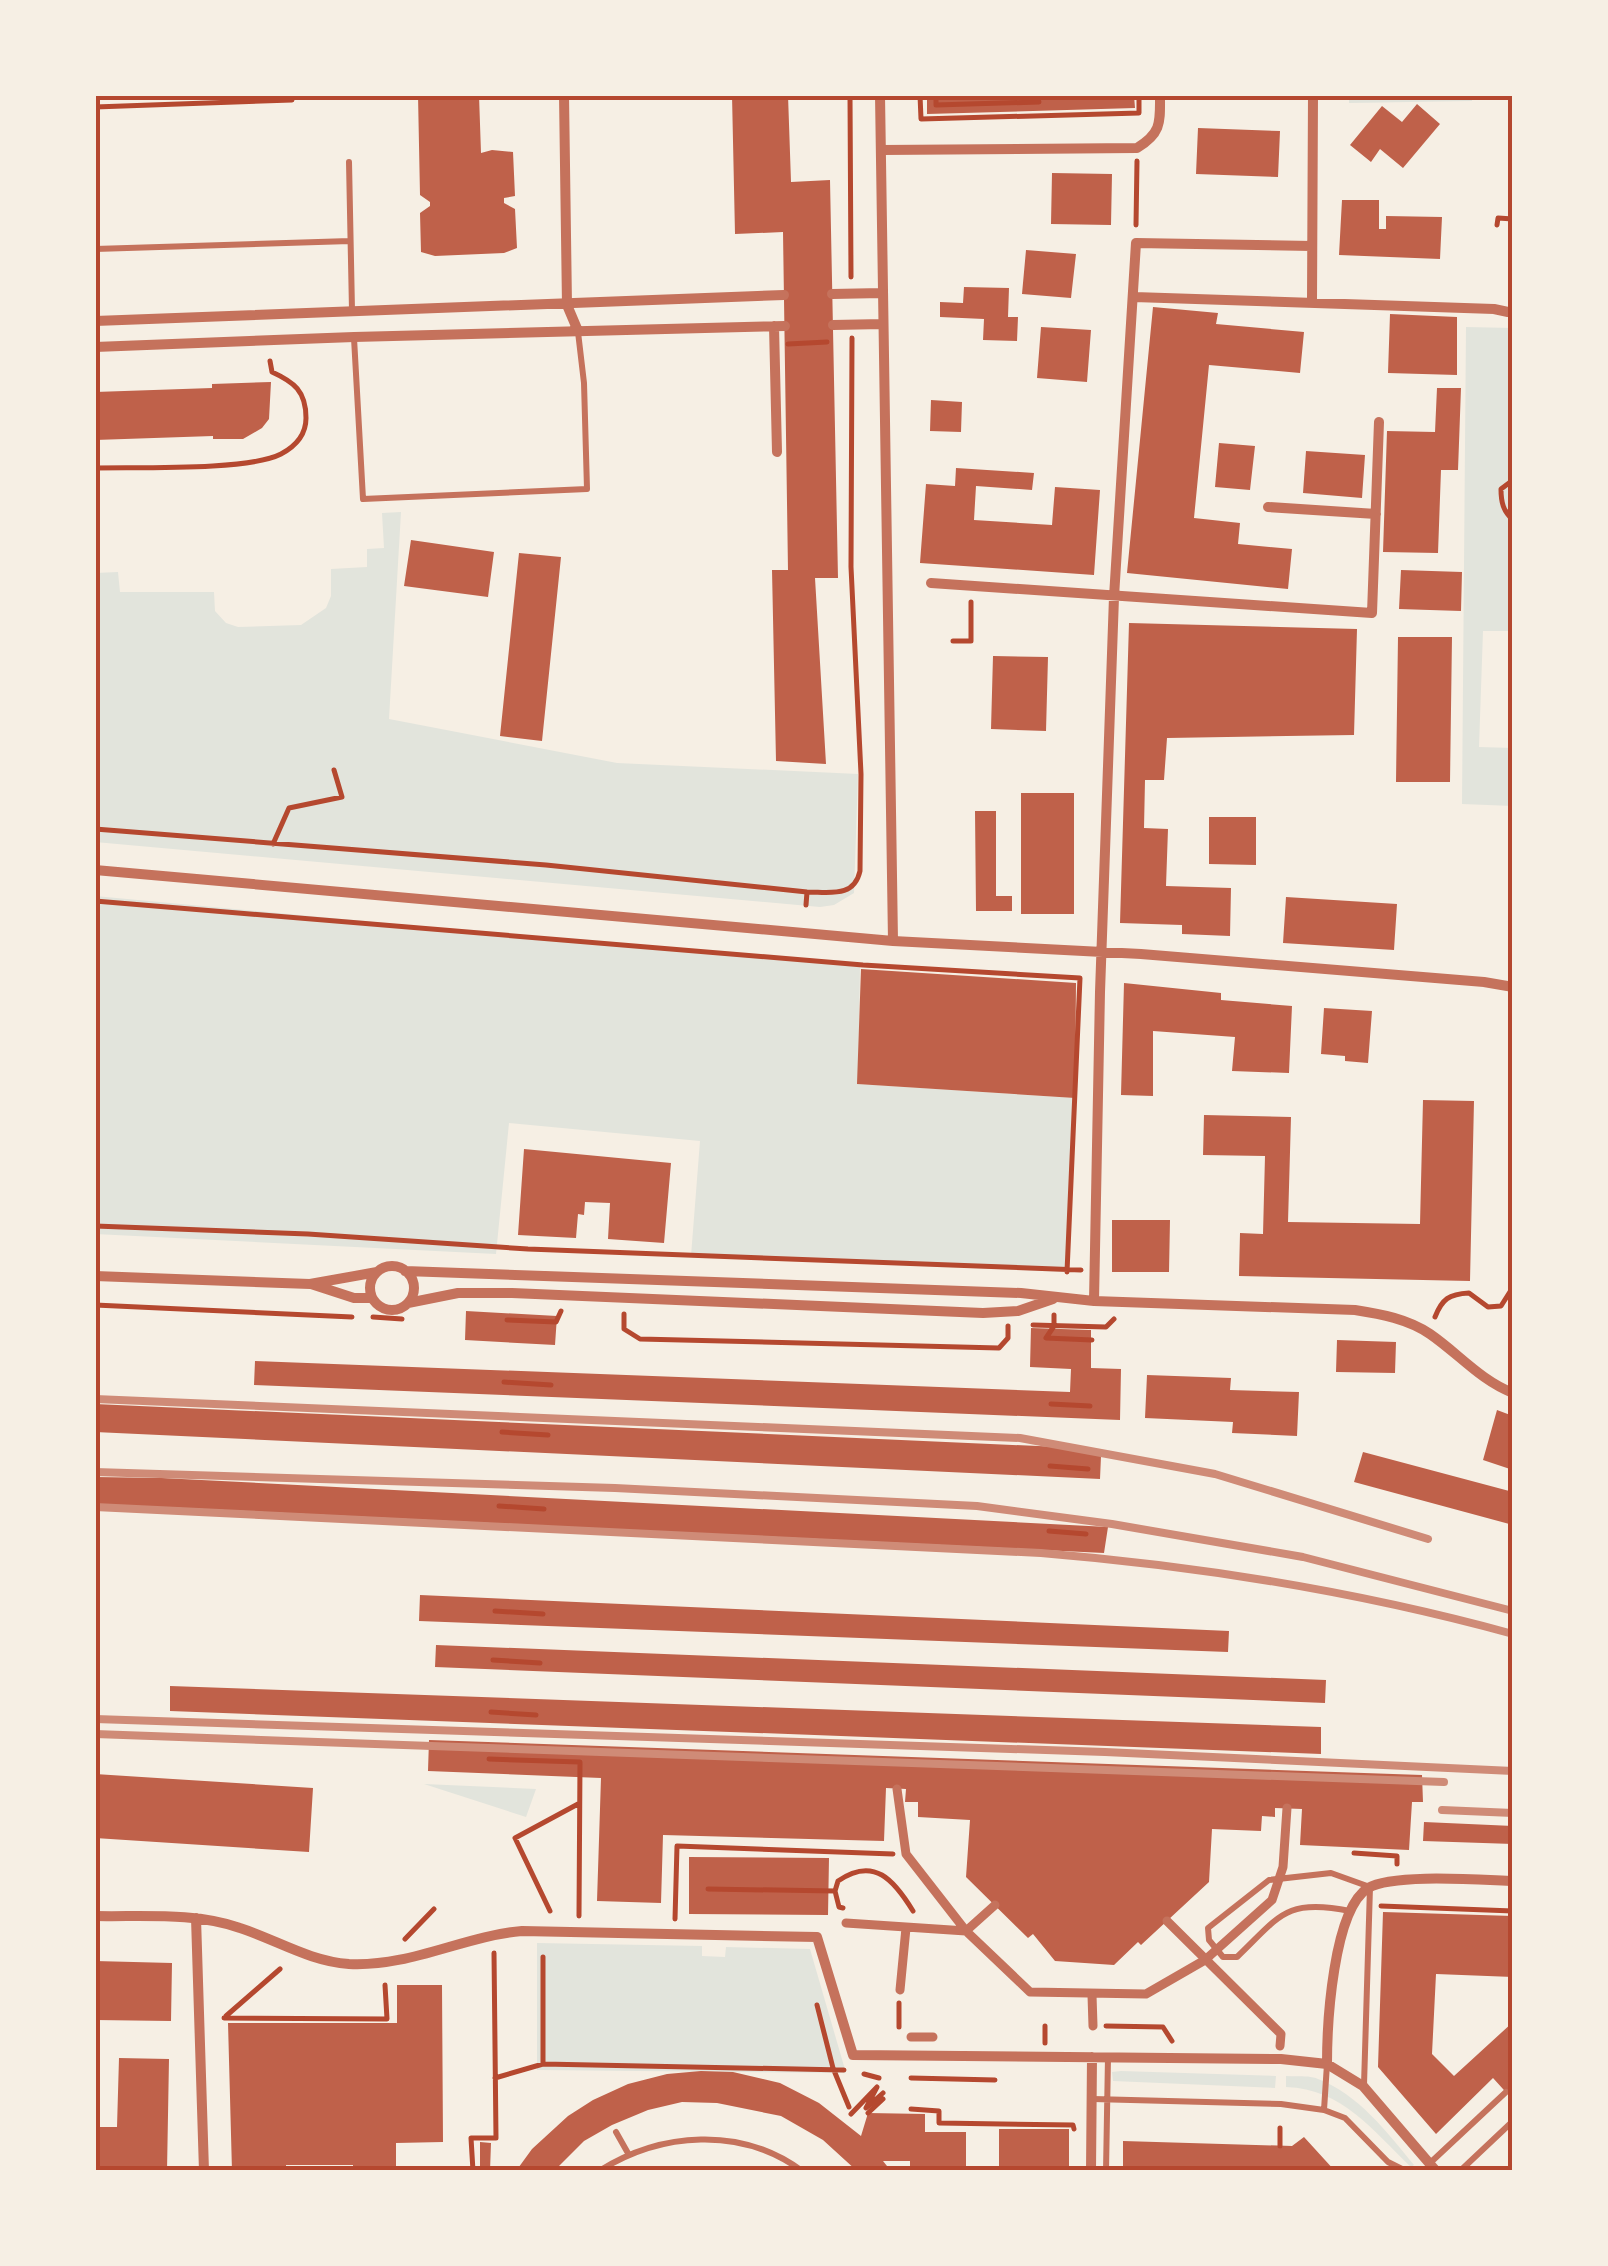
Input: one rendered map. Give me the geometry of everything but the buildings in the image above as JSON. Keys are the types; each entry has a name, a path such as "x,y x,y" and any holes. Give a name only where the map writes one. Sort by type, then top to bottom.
{"street":[{"path":"564,95 566,305 578,331"},
{"path":"880,95 893,940"},
{"path":"882,150 1137,148 1153,138 1160,120 1160,95"},
{"path":"1312,302 1313,95"},
{"path":"1094,1301 1114,597 1136,243 1312,246"},
{"path":"832,294 882,292"},
{"path":"95,321 784,296"},
{"path":"1134,297 1508,312"},
{"path":"352,310 354,337"},
{"path":"833,325 883,324"},
{"path":"95,347 779,326 777,452"},
{"path":"931,583 1372,613 1379,422"},
{"path":"1268,507 1376,514"},
{"path":"95,870 893,940 1101,951 1513,987"},
{"path":"95,1276 310,1284 391,1266 405,1271 1021,1293 1054,1299 1355,1310 1388,1315 1427,1332 1488,1382 1513,1393"},
{"path":"405,1271 414,1290 408,1303"},
{"path":"372,1298 370,1285 377,1272"},
{"path":"310,1284 354,1298 372,1298 388,1310 458,1293 983,1314 1018,1311 1054,1299"},
{"path":"897,1789 906,1854 966,1931 1030,1992 1146,1994 1205,1960 1272,1900 1284,1867 1286,1808"},
{"path":"1327,2064 1330,2012 1345,1920 1354,1901 1370,1887 1398,1880 1513,1881"},
{"path":"846,1923 966,1931 994,1905"},
{"path":"95,1916 196,1918 239,1927 297,1953 346,1964 388,1963 522,1930 817,1937 853,2055 1280,2059 1327,2064 1364,2086 1433,2167"},
{"path":"196,1918 204,2171"},
{"path":"1167,1921 1281,2034 1280,2046"},
{"path":"900,1990 906,1928"},
{"path":"1092,1995 1092,2026"},
{"path":"911,2037 933,2037"},
{"path":"1092,2057 1092,2171"}],"lane":[{"path":"349,162 352,310"},
{"path":"95,249 350,242"},
{"path":"354,337 363,498 587,489 578,331"},
{"path":"1350,1911 1321,1906 1286,1910 1236,1958 1223,1958 1208,1940 1208,1928 1269,1880 1332,1872 1370,1887 1364,2086"},
{"path":"1106,2171 1108,2057"},
{"path":"1324,2110 1327,2064"},
{"path":"1433,2167 1506,2092"},
{"path":"1092,2099 1281,2104 1324,2110 1344,2118 1388,2162 1406,2171"},
{"path":"1105,2118 1118,2099"},
{"path":"1460,2171 1513,2121"},
{"path":"616,2132 629,2154"},
{"path":"600,2171 629,2154 664,2142 695,2138 731,2141 779,2157 802,2171"}],"path":[{"path":"95,108 292,100 292,95"},
{"path":"850,95 851,294"},
{"path":"920,95 921,119 1140,113 1139,95"},
{"path":"936,95 936,106 1039,99 1040,116"},
{"path":"1136,243 1137,148"},
{"path":"1497,224 1498,218 1513,219"},
{"path":"95,829 842,892 858,881 860,871 861,774 851,566 852,324"},
{"path":"785,344 833,342"},
{"path":"95,468 248,462 279,455 295,444 306,428 306,406 294,382 272,372 270,361"},
{"path":"1513,480 1501,488 1500,499 1505,513 1513,520"},
{"path":"953,641 970,641 971,601"},
{"path":"273,844 289,808 342,797 334,770"},
{"path":"806,905 807,892"},
{"path":"95,901 863,965 1080,978 1067,1272"},
{"path":"95,1226 1067,1272 1095,1269"},
{"path":"1434,1321 1441,1303 1452,1294 1469,1293 1488,1306 1501,1306 1513,1287"},
{"path":"95,1305 408,1319"},
{"path":"550,1305 566,1306"},
{"path":"624,1307 624,1328 640,1339 999,1348 1008,1338 1008,1324 1106,1326 1119,1316"},
{"path":"507,1320 556,1322"},
{"path":"1054,1326 1046,1338 1092,1340"},
{"path":"504,1382 551,1385"},
{"path":"1050,1404 1090,1406"},
{"path":"502,1432 548,1435"},
{"path":"1050,1466 1088,1469"},
{"path":"499,1506 544,1509"},
{"path":"1049,1531 1086,1534"},
{"path":"495,1612 543,1614"},
{"path":"493,1660 540,1662"},
{"path":"491,1712 536,1714"},
{"path":"489,1759 580,1762 577,1916 597,1917"},
{"path":"550,1911 515,1838 579,1803"},
{"path":"675,1918 677,1846 906,1854"},
{"path":"847,1909 839,1908 835,1890 838,1881 852,1870 876,1872 893,1882 914,1914"},
{"path":"708,1890 835,1890"},
{"path":"1380,1906 1513,1911"},
{"path":"405,1939 434,1908"},
{"path":"473,2171 471,2138 496,2138 494,1934"},
{"path":"543,1957 544,2064"},
{"path":"280,1969 224,2018 387,2019 385,1985"},
{"path":"898,2034 900,1990"},
{"path":"815,1998 833,2068 850,2111 877,2087 866,2108 883,2096 868,2113"},
{"path":"1092,2026 1164,2027 1174,2043"},
{"path":"495,2078 544,2064 833,2068 879,2078"},
{"path":"911,2078 995,2080"},
{"path":"911,2109 939,2111 939,2122 1073,2125 1074,2134"},
{"path":"1280,2128 1280,2146"}],"shaded area":[{"path":"1349,95 1472,95 1472,101 1349,103"},
{"path":"1466,327 1513,328 1513,631 1483,631 1479,747 1513,748 1513,806 1462,804"},
{"path":"401,512 389,719 617,763 858,774 854,893 834,905 820,907 95,842 95,573 118,572 120,592 214,592 215,611 226,623 238,627 301,625 326,608 331,596 331,569 367,567 367,549 384,548 382,513"},
{"path":"95,896 860,967 858,1084 1075,1098 1067,1272 691,1256 700,1141 509,1123 496,1254 95,1234"},
{"path":"424,1784 536,1789 526,1817"},
{"path":"537,1943 702,1946 702,1956 725,1957 726,1947 810,1949 846,2073 537,2070"},
{"path":"1112,2072 1276,2076 1275,2088 1113,2081"},
{"path":"1286,2076 1314,2078 1346,2094 1414,2165 1411,2167 1340,2103 1306,2089 1286,2087"}],"railway":[{"path":"95,1399 1020,1438 1215,1474 1428,1539"},
{"path":"95,1472 615,1488 977,1506 1112,1524 1303,1557 1513,1611"},
{"path":"95,1507 1041,1553 1279,1583 1397,1605 1513,1634"},
{"path":"95,1719 1105,1752 1513,1771"},
{"path":"95,1734 1444,1782"},
{"path":"1442,1810 1513,1813"}]}
